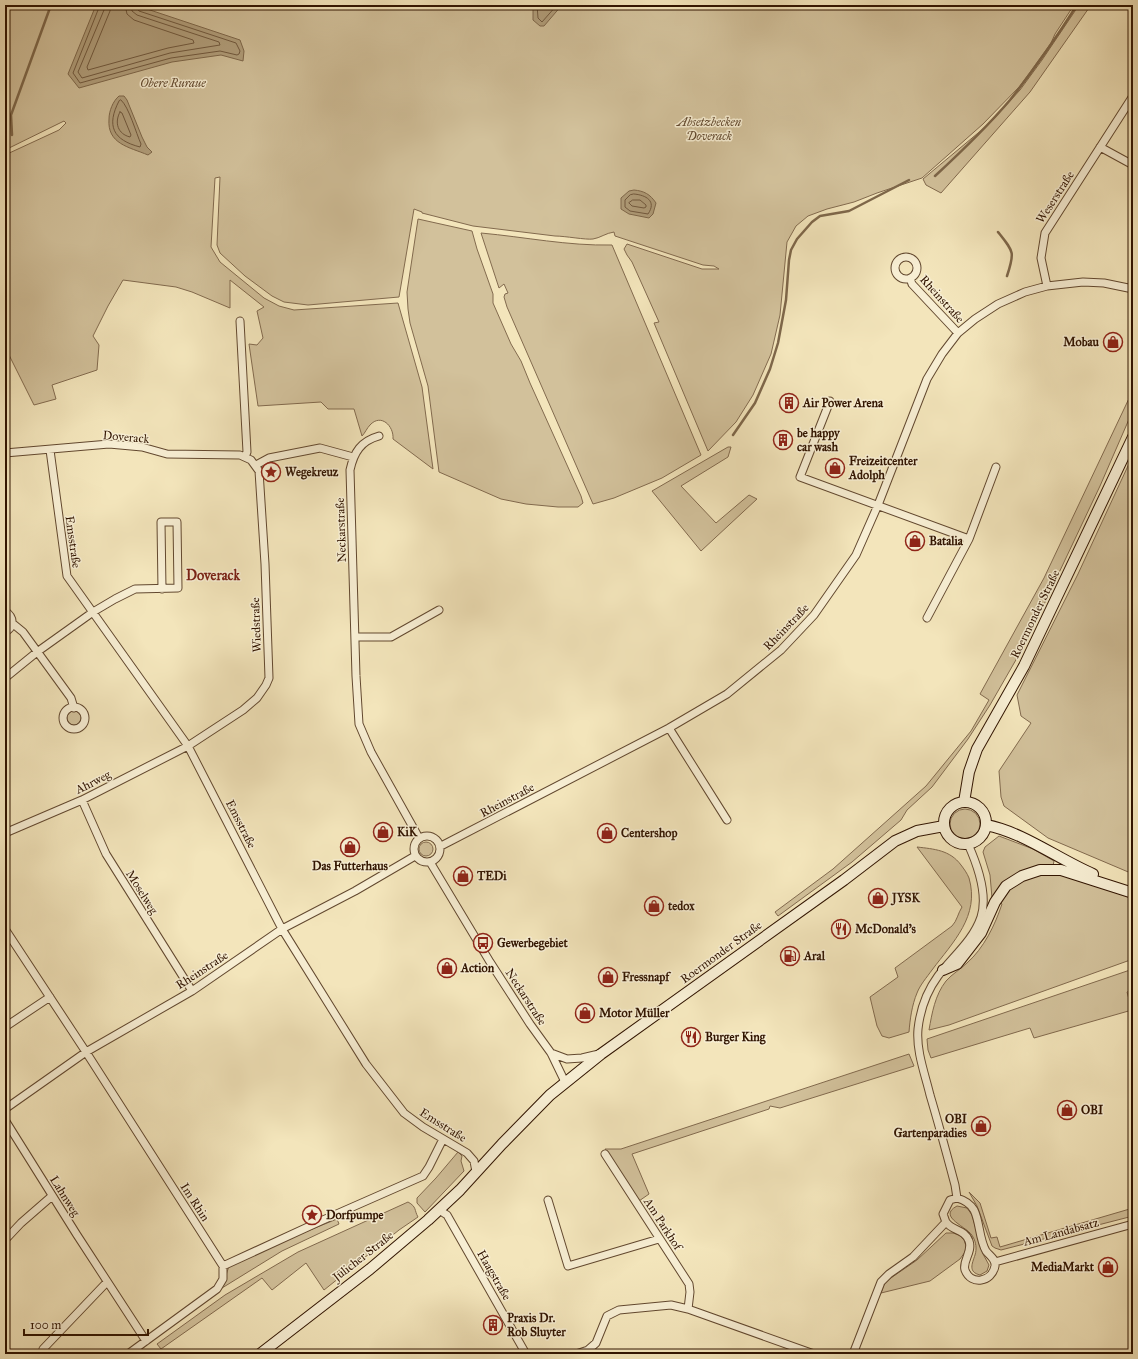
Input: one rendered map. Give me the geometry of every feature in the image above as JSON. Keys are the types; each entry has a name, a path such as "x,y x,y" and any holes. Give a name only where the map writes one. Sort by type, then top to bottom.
{"main road":[{"name":"Roermonder Straße","path":"964,802 969,772 977,749 1024,666 1133,437"},
{"path":"964,802 971,803 982,812 986,825 984,832 975,842 962,844 955,842 950,838 944,826 944,819 947,812 952,807 964,802"},
{"path":"986,825 995,827 1024,839 1100,877 1133,887"},
{"name":"Roermonder Straße","path":"476,1172 507,1138 550,1095 601,1054 808,906 895,841 917,831 944,826"},
{"path":"943,970 957,964 981,933 995,902 1006,886 1022,876 1040,870 1061,870 1133,893"},
{"name":"Jülicher Straße","path":"260,1354 370,1268 440,1210 476,1172"}],"street":[{"name":"Weserstraße","path":"1047,286 1041,258 1045,233 1133,96"},
{"path":"1100,147 1133,164"},
{"name":"Rheinstraße","path":"910,278 912,284 958,333"},
{"name":"Rheinstraße","path":"430,862 438,857 441,846 669,728 727,694 776,654 803,628 856,555 878,505 927,379 942,354 958,333 975,319 998,304 1025,292 1047,286 1083,282 1104,283 1133,289"},
{"path":"240,321 247,452 245,457"},
{"path":"830,401 800,477 968,538"},
{"path":"256,465 269,458 320,448 353,457 360,447 371,438 379,436"},
{"name":"Doverack","path":"5,453 109,444 142,447 167,454 240,455 251,460 256,465"},
{"name":"Emsstraße","path":"50,450 67,576 188,746 282,929 366,1064 404,1113 423,1127 467,1153 474,1161 476,1172"},
{"name":"Neckarstraße","path":"353,457 350,470 356,676 359,724 371,752 419,838"},
{"name":"Wiedstraße","path":"188,746 243,710 256,698 266,685 269,678 265,564 259,471 256,465"},
{"path":"927,618 968,538 996,467"},
{"path":"5,678 93,612 135,589 162,589 178,588 177,522 161,522 162,589"},
{"path":"355,637 391,637 439,610"},
{"path":"5,611 12,618 10,628 5,632"},
{"path":"12,623 23,632 38,652 71,698 74,708"},
{"path":"669,728 727,820"},
{"name":"Ahrweg","path":"5,833 82,800 188,746"},
{"name":"Moselweg","path":"82,800 106,854 192,991"},
{"path":"430,862 419,860 416,856 414,846 419,838 423,836 433,837 441,846"},
{"path":"956,1198 955,1185 920,1058 918,1030 921,1013 928,994 943,970 965,945 974,932 981,917 982,891 980,876 968,844"},
{"name":"Rheinstraße","path":"5,1109 86,1052 192,991 282,929 355,891 416,856"},
{"name":"Neckarstraße","path":"430,862 494,968 530,1024 551,1053 565,1082"},
{"name":"Im Rhin","path":"5,929 86,1052 223,1266"},
{"path":"5,1027 50,997"},
{"path":"551,1053 567,1059 601,1054"},
{"name":"Lahnweg","path":"5,1120 52,1196 146,1341"},
{"path":"128,1354 218,1289 223,1278 223,1266 423,1176 430,1168 444,1139"},
{"name":"Am Parkhof","path":"605,1154 689,1284 690,1292 688,1309"},
{"path":"5,1240 21,1223 52,1196"},
{"path":"956,1198 967,1202 974,1210 983,1243 995,1262 992,1274 983,1280 976,1281 965,1272 964,1267 970,1247 970,1241 959,1230 951,1227 946,1222 943,1214 950,1200 956,1198"},
{"path":"548,1200 568,1266 659,1239"},
{"name":"Haagstraße","path":"440,1210 447,1215 526,1354"},
{"path":"853,1354 881,1282 889,1274 913,1257 946,1222"},
{"name":"Am Landabsatz","path":"995,1262 1133,1224"},
{"path":"43,1349 107,1282"},
{"path":"576,1354 588,1350 596,1343 607,1316 612,1312 671,1305 688,1309 814,1354"}],"green space":[{"path":"5,5 1074,5 1055,34 1051,43 1020,86 983,124 922,178 854,202 808,216 796,226 787,242 780,315 771,354 753,395 736,422 708,451 654,323 659,322 632,262 624,249 627,244 702,269 719,269 714,266 703,265 615,236 614,232 593,239 555,236 473,226 422,213 414,209 399,297 308,305 284,302 272,296 245,276 220,253 217,245 220,177 215,178 211,247 220,262 264,298 279,306 294,310 398,303 422,387 433,469 393,439 393,434 389,426 382,421 378,420 374,422 362,436 354,409 328,409 321,402 258,406 249,344 257,345 263,338 257,311 264,307 230,280 230,308 176,287 123,280 93,336 99,345 97,370 52,385 56,399 34,405 5,347 5,155 59,130 66,123 64,121 5,150"},
{"path":"1079,5 1091,5 1030,92 941,193 926,185 923,179 990,123 1020,90"},
{"path":"418,219 472,231 493,294 493,303 511,344 521,361 581,496 583,503 578,507 526,504 501,499 439,472 428,386 410,323 408,309 407,292"},
{"path":"481,233 563,243 612,245 701,455 662,478 614,498 593,504 507,307 504,297 505,294 508,293 504,284 499,288"},
{"path":"1133,390 1133,410 1100,486 1017,658 990,705 968,739 932,787 907,810 901,820 852,862 778,916 775,912 833,869 926,786 971,731 989,700 980,694 1044,578"},
{"path":"728,447 731,447 728,457 681,486 716,523 749,495 757,499 701,551 652,491"},
{"path":"1133,455 1133,874 1048,838 1004,806 1001,797 999,771 1031,723 1021,716 1017,695 1078,574"},
{"path":"74,711 79,713 81,718 79,723 74,725 69,723 67,718 69,713"},
{"path":"965,809 976,813 980,824 976,835 965,839 954,835 950,824 954,813"},
{"path":"999,836 1033,849 1054,861 1053,866 1051,865 992,898 990,875 983,852 985,847"},
{"path":"426,842 431,844 433,849 431,854 426,856 421,854 419,849 421,844"},
{"path":"917,847 941,851 957,860 969,878 971,904 968,916 956,939 918,990 913,1007 909,1032 889,1038 882,1036 877,1026 870,997 898,977 895,968 952,926 962,907"},
{"path":"1058,873 1133,897 1133,959 949,1025 929,1030 934,1004 942,986 948,978 973,957 984,943 1002,904 999,901 1015,884 1035,874"},
{"path":"1133,969 1133,990 1127,992 1132,1010 1034,1038 1030,1028 931,1058 928,1050 927,1039"},
{"path":"909,1054 914,1066 780,1108 770,1106 769,1109 632,1154 649,1194 639,1201 605,1149 621,1149"},
{"path":"458,1152 462,1156 461,1161 464,1171 425,1212 417,1203 417,1198"},
{"path":"969,1192 980,1203 991,1238 997,1237 1000,1247 1133,1208 1133,1216 1001,1250 992,1246 977,1206"},
{"path":"408,1202 414,1207 418,1217 399,1230 324,1290 306,1263 272,1290 262,1278 161,1349 157,1344 225,1295 298,1252"},
{"path":"957,1206 967,1208 972,1215 983,1254 989,1265 987,1271 980,1275 976,1274 972,1270 976,1250 974,1239 970,1233 952,1218 950,1214 951,1210"},
{"path":"337,1219 339,1224 282,1251 222,1288 229,1266 283,1241"},
{"path":"946,1233 959,1235 964,1240 966,1246 965,1252 960,1259 930,1281 881,1293 885,1282 917,1260"}],"water":[{"path":"96,5 135,5 240,40 244,51 243,61 221,55 172,62 79,88 68,74"},
{"path":"533,5 562,5 544,26 540,26 533,20"},
{"path":"119,96 124,96 127,100 142,137 147,147 152,152 148,155 127,147 115,139 112,134 109,127 110,113 113,103"},
{"path":"629,191 641,191 651,197 656,203 653,214 649,218 629,214 621,209 621,198"}],"waterway":[{"path":"12,135 11,115 51,5"},
{"path":"935,176 974,139 1010,100 1045,54 1077,5"},
{"path":"733,435 755,403 770,369 778,343 786,300 791,250 797,239 812,222 820,216 849,211 909,180"},
{"path":"998,232 1012,252 1007,276"}],"place":[{"name":"Mobau","path":"1113,342"},
{"name":"Air Power Arena","path":"789,403"},
{"name":"be happy car wash","path":"783,440"},
{"name":"Freizeitcenter Adolph","path":"835,468"},
{"name":"Wegekreuz","path":"271,472"},
{"name":"Batalia","path":"915,541"},
{"name":"KiK","path":"383,832"},
{"name":"Centershop","path":"607,833"},
{"name":"Das Futterhaus","path":"350,847"},
{"name":"TEDi","path":"463,876"},
{"name":"JYSK","path":"878,898"},
{"name":"tedox","path":"654,906"},
{"name":"McDonald's","path":"841,929"},
{"name":"Gewerbegebiet","path":"483,943"},
{"name":"Aral","path":"790,956"},
{"name":"Action","path":"447,968"},
{"name":"Fressnapf","path":"608,977"},
{"name":"Motor Müller","path":"585,1013"},
{"name":"Burger King","path":"691,1037"},
{"name":"OBI","path":"1067,1110"},
{"name":"OBI Gartenparadies","path":"981,1126"},
{"name":"Dorfpumpe","path":"312,1215"},
{"name":"MediaMarkt","path":"1108,1267"},
{"name":"Praxis Dr. Rob Sluyter","path":"493,1325"}],"district":[{"name":"Doverack","path":"213,575"}],"park label":[{"name":"Obere Ruraue","path":"173,83"},
{"name":"Absetzbecken Doverack","path":"709,129"}]}
